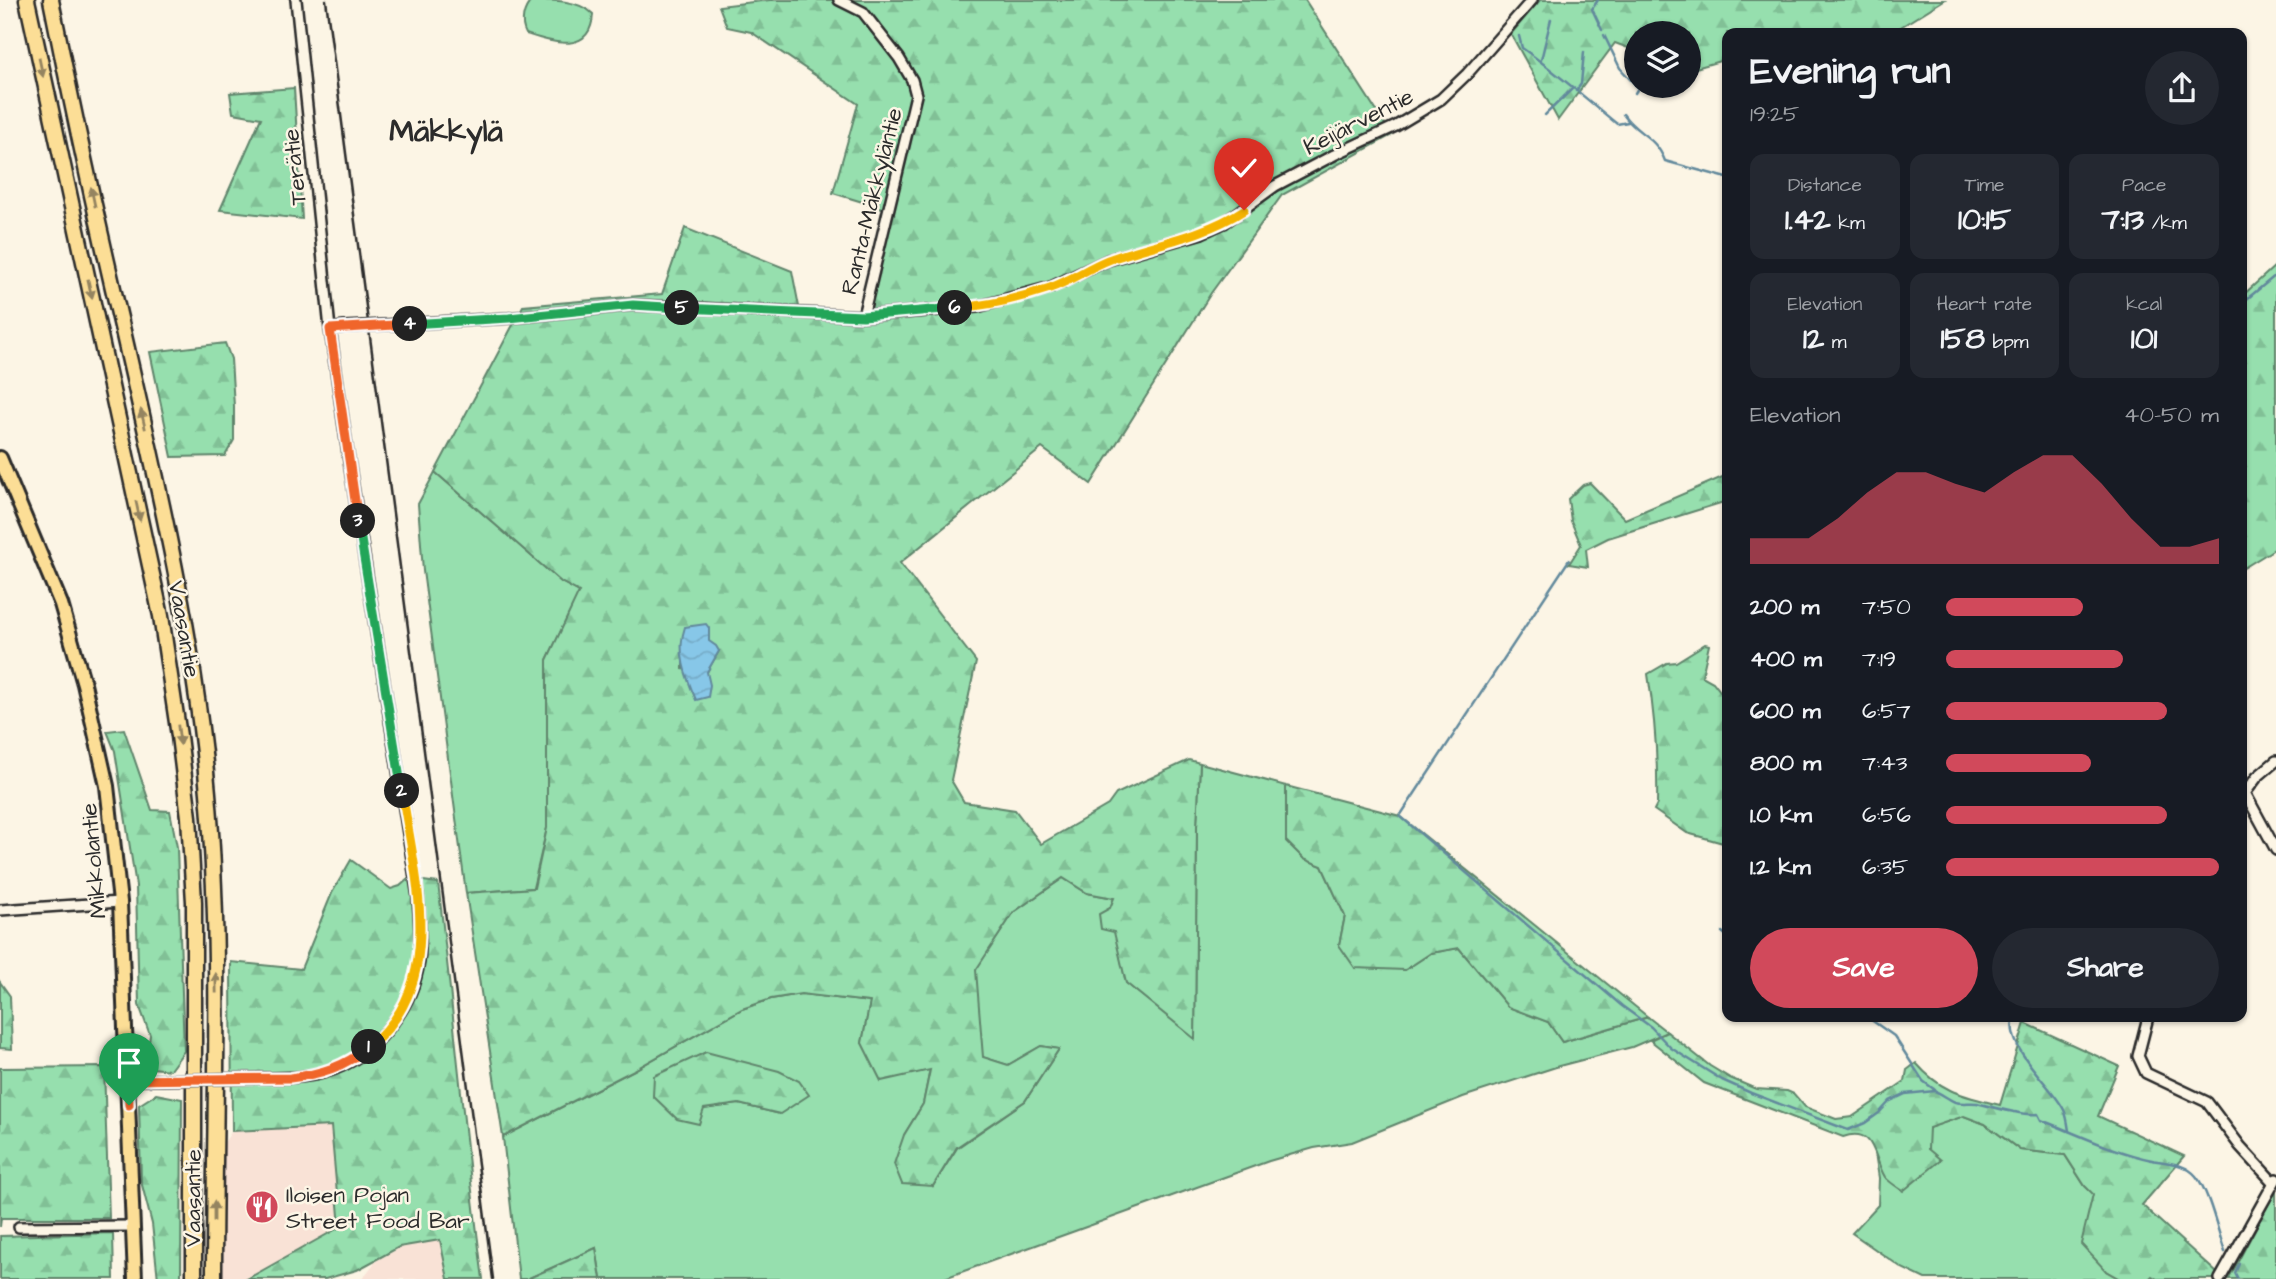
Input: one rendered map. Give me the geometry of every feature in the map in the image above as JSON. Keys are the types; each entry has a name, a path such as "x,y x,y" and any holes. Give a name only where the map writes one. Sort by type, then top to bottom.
{"highway":[{"name":"Vaasantie","path":"27,0 161,616 179,736 194,902 194,1279"},
{"name":"Vaasantie","path":"51,0 175,565 200,721 213,880 217,987 214,1279"}],"main road":[{"name":"Mikkolantie","path":"1,463 61,604 84,684 107,786 120,902 135,1279"}],"street":[{"name":"Terätie","path":"296,0 330,329"},
{"name":"Ranta-Mäkkyläntie","path":"839,0 863,12 899,58 912,80 916,95 863,316"},
{"name":"Keijärventie","path":"330,329 509,318 633,305 863,316 977,307 1051,288 1108,260 1202,233 1224,223 1275,186 1396,126 1441,100 1532,0"},
{"path":"128,1080 290,1078 327,1072 359,1055 381,1037 401,1013 419,963 418,897 330,329"},
{"path":"2247,787 2276,761"},
{"path":"2247,798 2276,850"},
{"path":"0,909 120,902"},
{"path":"2147,1022 2138,1056 2146,1073 2207,1102 2240,1146 2275,1180 2220,1279"},
{"path":"19,1227 133,1226"}],"shaded area":[{"path":"331,1126 340,1227 247,1279 221,1279 221,1147 232,1131"},
{"path":"440,1240 448,1279 362,1279 376,1261 399,1248"}],"green space":[{"path":"532,0 565,2 587,9 593,14 591,27 578,41 568,43 526,34 523,16"},
{"path":"770,0 1305,0 1392,135 1282,195 1211,293 1091,484 1042,448 900,563 976,662 951,780 964,802 1015,810 1041,844 1108,805 1116,794 1189,760 1200,763 1195,1039 1126,983 1114,932 1101,929 1099,914 1110,908 1114,898 1087,893 1063,878 1014,912 976,970 983,1057 1008,1065 1041,1046 1059,1049 1025,1101 957,1147 933,1186 902,1184 894,1164 904,1135 923,1104 930,1070 881,1081 862,1043 870,1002 801,994 771,999 742,1009 634,1070 503,1137 466,893 534,888 547,828 547,660 579,592 561,582 435,472 523,306 662,294 685,228 792,271 801,317 865,320 892,211 833,193 858,104 751,32 727,27 719,6","holes":["719,651 707,672 683,669 683,654"]},
{"path":"1540,0 1944,0 1899,28 1722,28 1722,60 1701,67 1701,21 1624,21 1624,46 1615,43 1558,120 1511,34"},
{"path":"294,88 302,219 220,210 261,118 233,113 230,93"},
{"path":"2276,265 2276,548 2247,566 2247,291"},
{"path":"225,343 231,359 234,440 225,456 172,457 150,352"},
{"path":"435,472 561,582 580,592 547,660 547,828 533,888 466,893 423,571 418,504"},
{"path":"1722,477 1722,503 1608,538 1586,549 1588,567 1569,564 1581,545 1571,521 1568,499 1583,485 1590,483 1625,519"},
{"path":"1705,644 1709,645 1702,676 1713,682 1722,694 1722,843 1687,833 1654,810 1657,804 1656,755 1648,674 1667,663 1676,662"},
{"path":"124,729 152,810 170,811 177,847 184,1051 170,1070 152,1068 146,1063 150,1035 139,1005 136,886 115,751 107,731"},
{"path":"1200,763 1286,786 1286,841 1304,859 1322,866 1345,916 1339,945 1405,970 1431,953 1459,948 1508,1007 1548,1022 1562,1042 1648,1017 1667,1032 1632,1047 1559,1066 1463,1097 1352,1142 1314,1148 1269,1161 942,1279 601,1279 596,1248 527,1279 519,1279 503,1137 634,1070 742,1009 771,999 801,994 870,1002 862,1043 930,1069 923,1104 904,1135 933,1186 957,1148 1025,1101 1059,1049 1041,1046 1008,1065 982,1057 975,970 1014,912 1063,878 1087,893 1114,898 1110,908 1126,983 1195,1038","holes":["706,1052 780,1114 739,1104 704,1109 690,1061"]},
{"path":"1286,786 1400,816 1648,1017 1562,1042 1548,1022 1508,1007 1459,948 1431,953 1405,970 1355,968 1339,945 1345,916 1322,866 1304,859 1286,841"},
{"path":"351,860 391,889 408,879 438,883 483,1279 448,1279 440,1240 399,1247 357,1270 325,1279 247,1279 340,1227 331,1126 232,1131 231,962 301,969 332,893"},
{"path":"0,982 10,996 12,1049 0,1048"},
{"path":"2025,1023 2119,1066 2098,1116 2184,1156 2142,1205 2217,1273 2214,1279 2157,1279 2152,1276 2149,1279 2120,1279 2106,1271 2081,1244 2093,1194 2065,1155 2020,1150 1985,1124 1964,1116 1929,1128 1928,1149 1941,1160 1903,1191 1885,1177 1872,1146 1862,1136 1843,1137 1704,1083 1650,1040 1667,1032 1710,1066 1730,1078 1756,1089 1787,1091 1794,1094 1805,1107 1836,1119 1852,1117 1905,1081 1907,1070 1916,1063 1935,1081 1954,1092 2000,1105"},
{"path":"706,1052 779,1071 799,1081 809,1095 780,1114 739,1104 704,1109 699,1124 677,1119 653,1096 654,1076"},
{"path":"104,1067 109,1218 1,1218 0,1227 0,1068"},
{"path":"156,1094 182,1099 181,1279 158,1279 152,1224 141,1181 139,1105"},
{"path":"1964,1116 1985,1124 2020,1150 2065,1155 2085,1186 2093,1193 2106,1271 2120,1279 1925,1279 1902,1268 1852,1233 1878,1205 1879,1178 1875,1153 1886,1178 1928,1149 1928,1128"},
{"path":"2276,1190 2276,1279 2228,1279 2234,1269"},
{"path":"113,1233 114,1279 0,1279 0,1236"},
{"path":"596,1248 601,1279 527,1279"}],"water":[{"path":"706,624 709,628 709,641 719,651 707,672 710,685 708,697 696,700 683,664 682,636 685,627"}],"waterway":[{"path":"1598,0 1592,9 1602,30"},
{"path":"1541,60 1551,19"},
{"path":"1604,35 1624,72"},
{"path":"1519,36 1522,48 1617,124 1628,122"},
{"path":"1576,91 1581,84 1584,52"},
{"path":"1545,115 1573,88"},
{"path":"1623,114 1651,140 1665,161 1722,177"},
{"path":"2247,299 2276,275"},
{"path":"1569,560 1400,816 1622,1006 1651,1027 1671,1048 1722,1080 1848,1130 1865,1123 1890,1101 1905,1094 1935,1091 1955,1102 1977,1103 2038,1114 2041,1120 2109,1148 2187,1168 2196,1176 2205,1191 2225,1252"},
{"path":"1874,1022 1894,1036 1923,1081 1935,1090"},
{"path":"2013,1022 2015,1041 2058,1100 2067,1117 2069,1131"},
{"path":"2238,1279 2235,1273 2239,1264"}],"railway":[{"path":"326,0 493,1279"}],"place":[{"name":"Iloisen Pojan Street Food Bar","path":"262,1207"}],"district":[{"name":"Mäkkylä","path":"446,131"}],"route":[{"path":"129,1105 128,1080 290,1078 327,1072 345,1064 381,1037 401,1013 416,976 420,947 418,897 330,329 509,318 633,305 863,316 977,307 1051,288 1108,260 1202,233 1244,210"}]}
